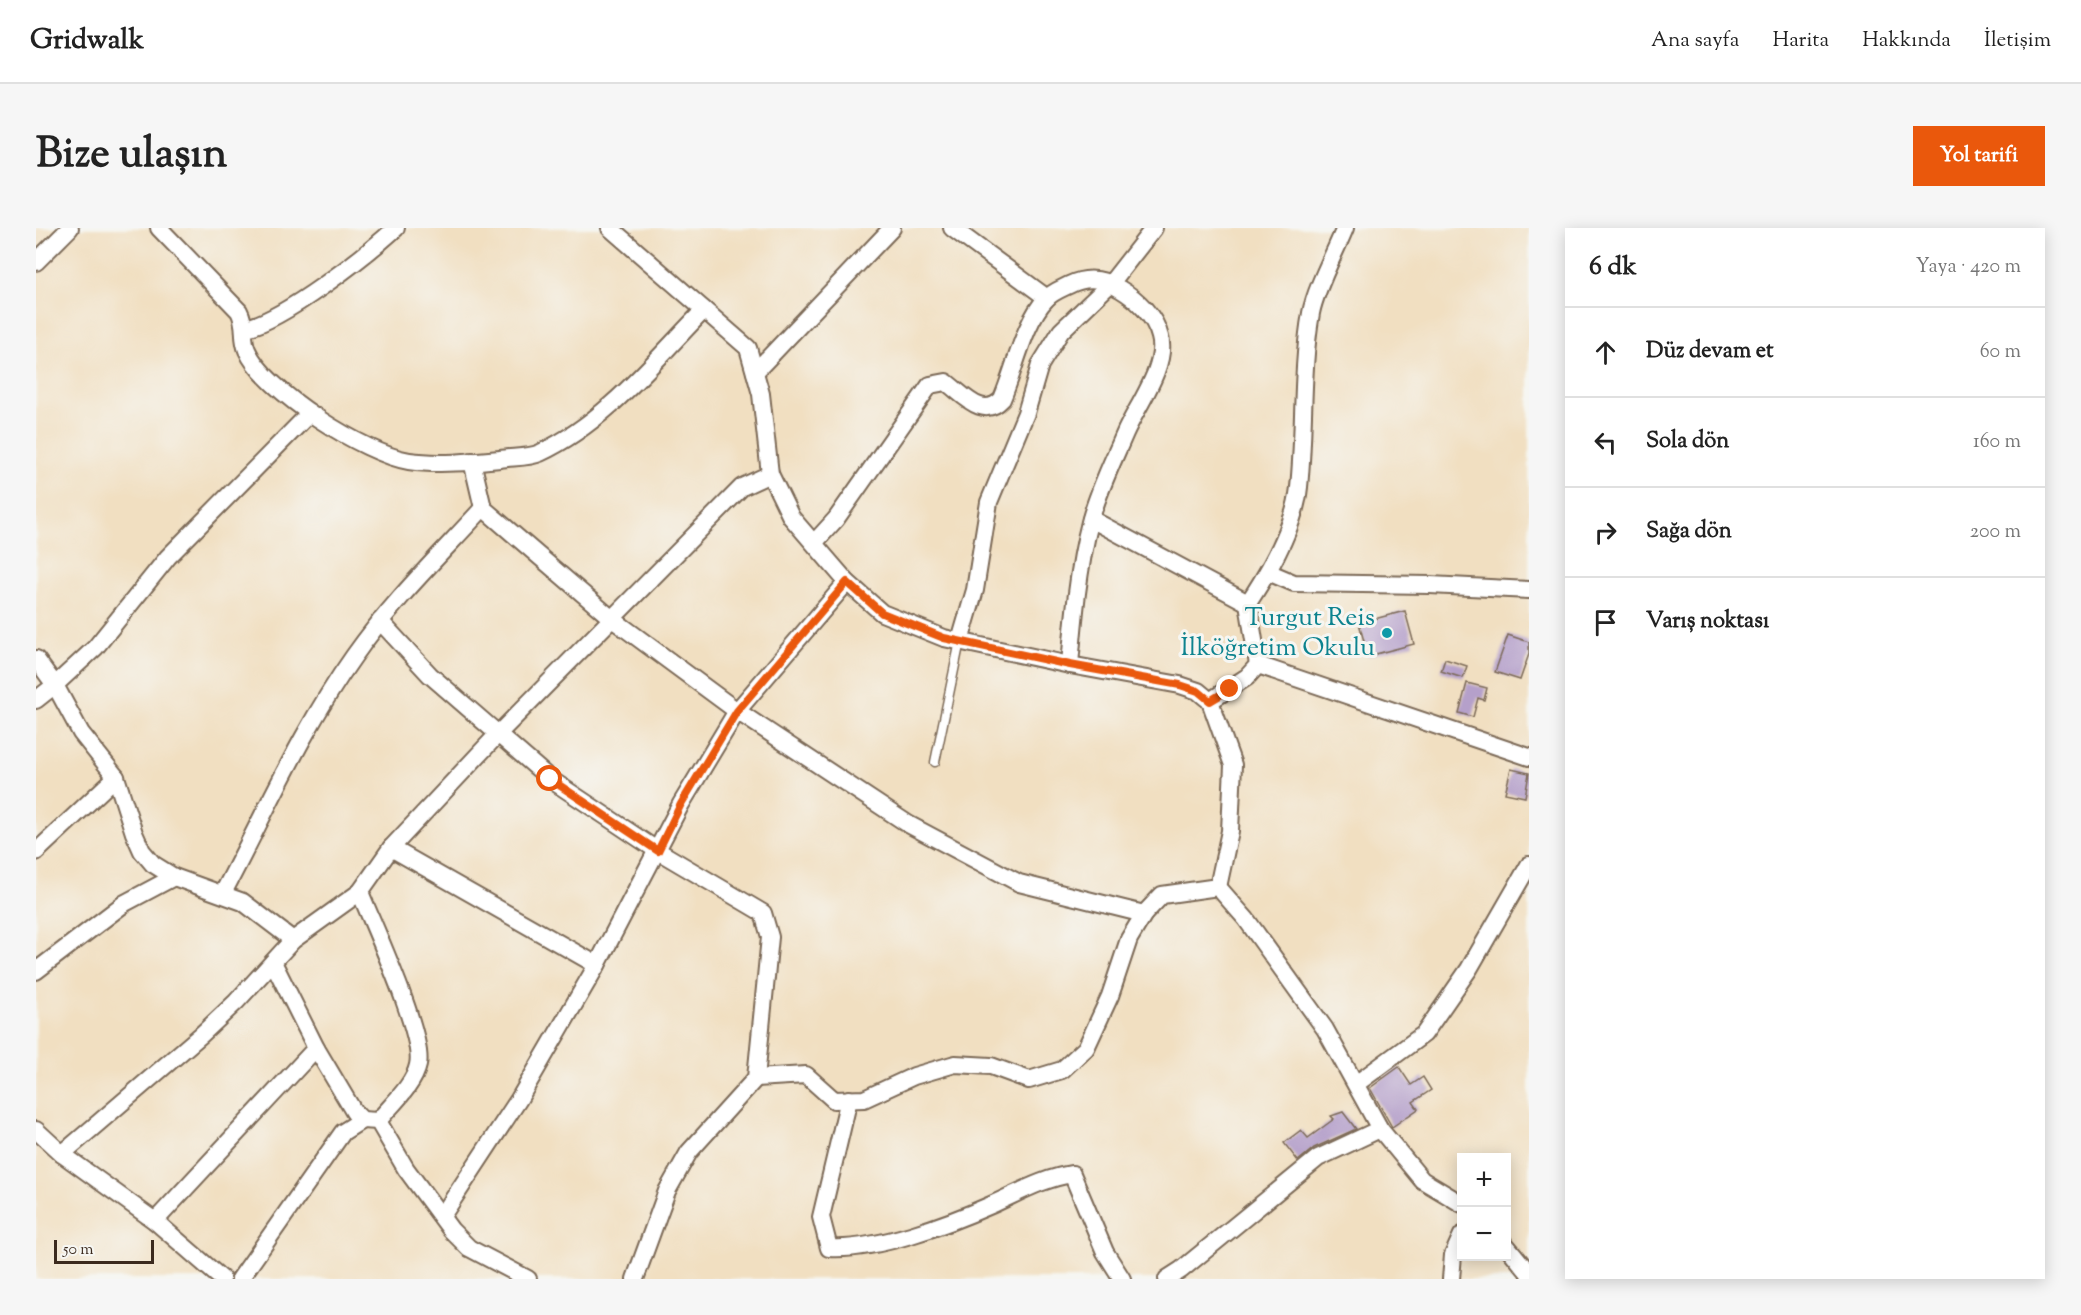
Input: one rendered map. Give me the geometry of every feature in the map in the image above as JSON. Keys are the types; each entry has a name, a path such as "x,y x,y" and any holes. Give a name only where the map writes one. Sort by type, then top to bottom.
{"street":[{"path":"36,262 70,228"},
{"path":"159,228 234,304 246,328 243,336 247,351 258,367 310,413 347,439 408,461 472,461 538,455 575,434 611,405 704,310"},
{"path":"246,328 269,319 317,290 396,228"},
{"path":"610,228 748,348 761,394 770,474 791,517 847,582 882,613 944,638 1070,665 1180,685 1198,691 1210,701 1233,765 1230,831 1218,887"},
{"path":"754,372 892,228"},
{"path":"952,228 1047,298"},
{"path":"960,641 975,590 989,502 1026,413 1040,365 1061,331 1111,283 1154,228"},
{"path":"1258,665 1248,603 1268,572 1293,513 1299,487 1305,362 1311,310 1345,228"},
{"path":"814,543 849,502 930,385 946,382 978,405 988,409 994,408 1002,399 1031,323 1047,298 1079,280 1094,279 1111,283 1140,304 1155,324 1160,337 1161,357 1156,375 1139,402 1117,452 1091,519 1078,577 1070,665"},
{"path":"36,700 56,685 95,648 168,557 310,413"},
{"path":"472,461 483,508 612,618 737,711 908,824 1018,883 1144,914"},
{"path":"62,1154 201,1035 236,1002 293,940 360,892 391,848 498,734 742,487 770,474"},
{"path":"223,893 323,704 381,621 483,508"},
{"path":"1091,519 1248,603"},
{"path":"1268,572 1294,583 1430,585 1529,590"},
{"path":"441,1216 519,1099 597,965 681,804 737,711 847,582"},
{"path":"381,621 430,675 550,779 658,851 763,914 770,937 756,1078 690,1152 667,1191 635,1279"},
{"path":"36,659 56,685 81,733 116,777 142,851 153,864 174,877 243,902 293,940"},
{"path":"1210,701 1247,677 1258,665"},
{"path":"1258,665 1529,757"},
{"path":"36,852 116,777"},
{"path":"391,848 597,965"},
{"path":"1356,1084 1424,1034 1464,977 1529,865"},
{"path":"36,971 125,903 174,877"},
{"path":"756,1078 806,1075 834,1100 864,1100 914,1076 955,1064 991,1066 1029,1080 1062,1070 1086,1048 1110,996 1129,939 1144,914 1162,895 1218,887"},
{"path":"1218,887 1246,919 1325,1029 1380,1129 1422,1180 1457,1202"},
{"path":"240,1279 344,1132 370,1120 414,1077 419,1064 402,994 360,892"},
{"path":"273,962 316,1048 354,1112 370,1120 441,1216 469,1248 507,1274 528,1279"},
{"path":"155,1221 316,1048"},
{"path":"849,1100 821,1217 829,1248 850,1249 924,1230 975,1212 1055,1177 1072,1174 1105,1252 1122,1279"},
{"path":"1167,1279 1318,1158 1380,1129"},
{"path":"36,1130 62,1154 155,1221 222,1279"},
{"path":"1451,1279 1453,1255 1457,1245"},
{"path":"1511,1251 1529,1273"}],"lane":[{"path":"935,762 960,641"}],"building":[{"name":"Turgut Reis İlköğretim Okulu","path":"1405,611 1414,644 1368,656 1359,623"},
{"path":"1508,635 1529,642 1529,654 1520,680 1495,672"},
{"path":"1445,659 1467,666 1463,678 1441,671"},
{"path":"1467,683 1487,688 1484,700 1478,698 1473,717 1459,713"},
{"path":"1511,769 1529,773 1525,797 1505,793"},
{"path":"1399,1067 1411,1085 1423,1077 1431,1090 1413,1102 1418,1109 1392,1127 1370,1088"},
{"path":"1343,1112 1356,1129 1314,1148 1298,1161 1284,1143 1301,1130 1308,1138 1334,1119 1331,1116"}],"place":[{"name":"Turgut Reis İlköğretim Okulu","path":"1387,633"}],"route":[{"path":"550,779 658,851 681,804 737,711 847,582 882,613 944,638 1070,665 1180,685 1198,691 1210,701 1230,689"}]}
